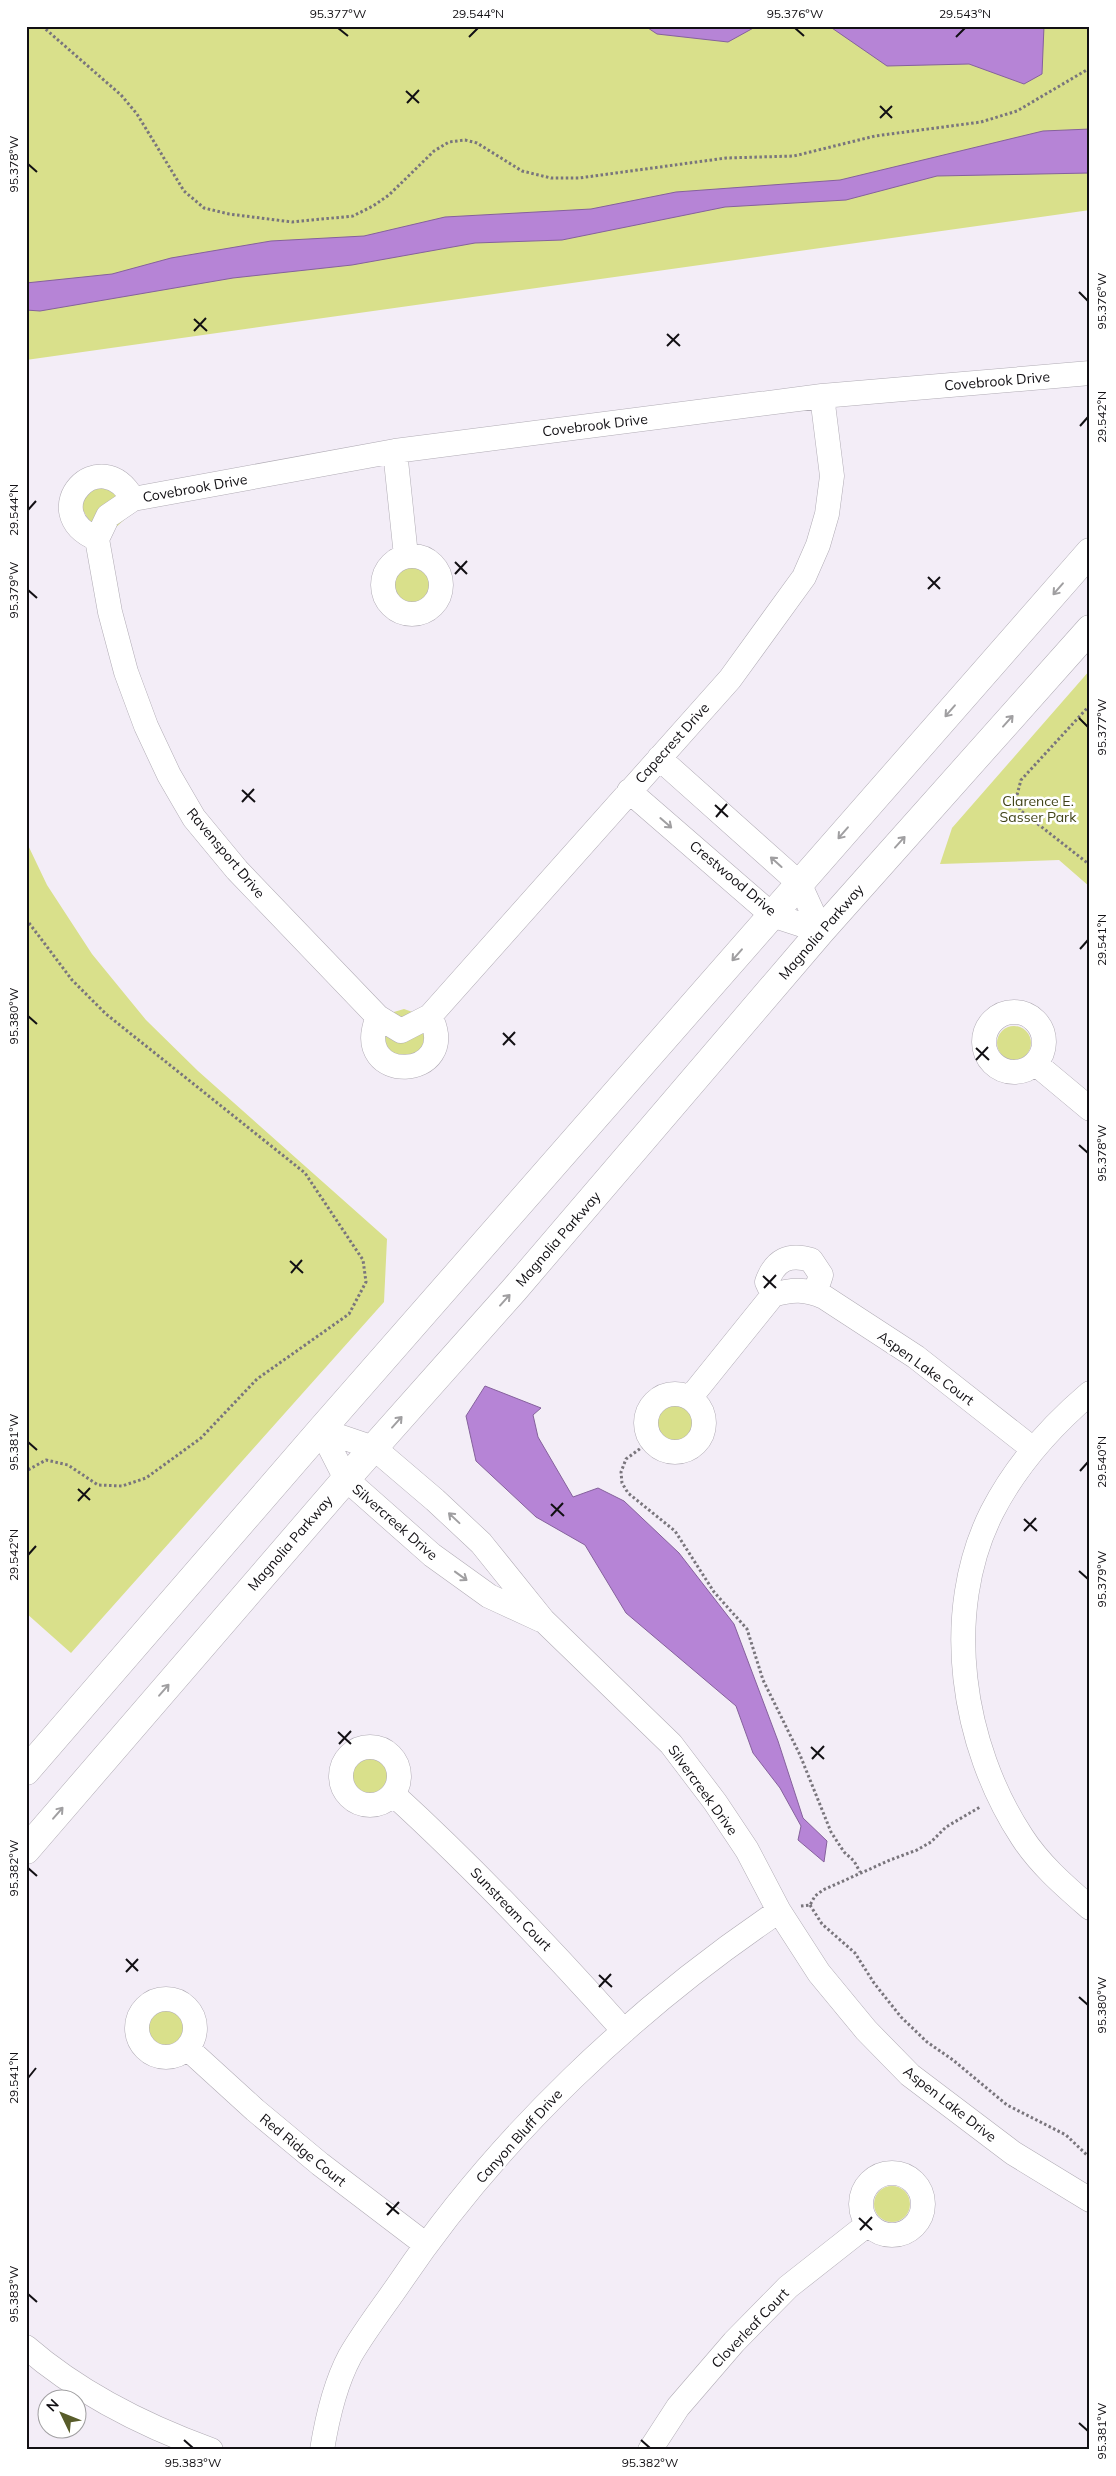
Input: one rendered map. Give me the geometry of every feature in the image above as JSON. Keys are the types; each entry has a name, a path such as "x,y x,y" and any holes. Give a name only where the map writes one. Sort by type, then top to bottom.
{"main road":[{"path":"26,1771 321,1430 1090,552"},
{"name":"Magnolia Parkway","path":"26,1850 346,1479 514,1290 821,931 1090,629"}],"street":[{"name":"Covebrook Drive","path":"97,539 108,516 133,499 395,451 822,396 1090,373"},
{"name":"Capecrest Drive","path":"401,1031 430,1016 629,790 730,679 804,577 818,545 827,514 832,476 822,396"},
{"path":"395,451 406,556"},
{"path":"97,539 83,533 73,522 70,507 74,492 84,481 98,476 106,476 113,477 126,486 133,499"},
{"name":"Ravensport Drive","path":"97,539 110,612 126,672 146,726 169,775 194,818 237,870 378,1017 401,1031"},
{"path":"659,758 799,883 821,931"},
{"name":"Crestwood Drive","path":"629,790 772,914 821,931"},
{"path":"378,1017 372,1031 373,1045 380,1057 392,1066 406,1068 420,1065 430,1056 437,1043 436,1028 430,1016"},
{"path":"1036,1064 1090,1109"},
{"path":"690,1398 773,1294 767,1282 770,1272 779,1260 789,1257 811,1260 821,1275 815,1293"},
{"name":"Aspen Lake Court","path":"773,1294 790,1290 815,1293 916,1357 1033,1449"},
{"path":"1090,1393 1067,1412 1033,1449 1008,1484 991,1514 972,1566 964,1618 965,1669 971,1714 984,1763 999,1800 1023,1839 1051,1874 1090,1908"},
{"path":"682,1395 690,1398 702,1412 704,1421 700,1438 693,1445 676,1452 667,1450 652,1440 647,1424 652,1407 665,1396 682,1395"},
{"name":"Silvercreek Drive","path":"321,1430 374,1448 481,1543 543,1620 671,1744 715,1802 746,1850 779,1912"},
{"name":"Silvercreek Drive","path":"321,1430 346,1479 432,1555 489,1596 543,1620"},
{"name":"Sunstream Court","path":"393,1794 498,1894 562,1961 624,2031"},
{"name":"Canyon Bluff Drive","path":"322,2450 327,2418 350,2358 425,2244 490,2167 565,2086 624,2031 724,1948 779,1912"},
{"name":"Aspen Lake Drive","path":"779,1912 819,1973 866,2030 910,2075 1013,2153 1090,2200"},
{"name":"Red Ridge Court","path":"187,2048 255,2110 320,2164 425,2244"},
{"name":"Cloverleaf Court","path":"650,2450 678,2408 734,2342 788,2287 868,2224"},
{"path":"26,2346 73,2382 121,2411 174,2436 211,2450"}],"path":[{"path":"42,26 121,95 137,114 184,191 204,208 229,214 292,222 353,216 373,206 389,195 434,151 450,142 465,140 477,143 522,170 550,178 579,178 726,158 794,156 875,136 981,122 1017,111 1090,68"},
{"path":"1090,705 1021,780 1017,795 1020,810 1090,865"},
{"path":"26,919 72,980 106,1014 305,1174 363,1260 366,1282 348,1314 257,1379 201,1438 146,1478 122,1486 98,1485 68,1465 46,1460 26,1471"},
{"path":"652,1440 626,1459 621,1472 622,1483 628,1493 675,1532 714,1592 747,1629 763,1680 800,1755 831,1832 844,1852 854,1861 860,1872"},
{"path":"823,1890 860,1872 917,1850 931,1842 946,1827 975,1809 999,1800"},
{"path":"810,1906 822,1924 855,1953 874,1983 901,2017 927,2042 953,2060 1007,2105 1066,2135 1090,2158"}],"green space":[{"path":"26,26 1090,26 1090,210 26,360"},
{"path":"111,480 126,518 113,530 95,531 76,498"},
{"path":"415,555 425,557 434,563 440,572 442,582 440,592 434,601 425,607 415,609 405,607 396,601 390,592 388,582 390,572 396,563 405,557"},
{"name":"Clarence E. Sasser Park","path":"1090,670 1090,887 1059,860 940,864 952,828"},
{"path":"26,841 47,885 92,954 146,1020 198,1071 387,1239 384,1302 71,1653 26,1613"},
{"path":"404,1009 421,1015 427,1049 397,1062 377,1029 387,1014"},
{"path":"1014,1026 1021,1027 1026,1031 1030,1036 1030,1050 1026,1055 1021,1059 1014,1060 1007,1059 1002,1055 998,1050 997,1043 998,1036 1002,1031 1007,1027"},
{"path":"675,1405 682,1406 688,1410 692,1416 692,1430 688,1436 682,1440 675,1441 668,1440 662,1436 658,1430 657,1423 658,1416 662,1410 668,1406"},
{"path":"370,1759 377,1760 382,1764 386,1769 386,1783 382,1788 377,1792 370,1793 363,1792 358,1788 354,1783 353,1776 354,1769 358,1764 363,1760"},
{"path":"166,2011 178,2016 183,2028 178,2040 166,2045 154,2040 149,2028 154,2016"},
{"path":"892,2186 899,2187 905,2191 909,2197 909,2211 905,2217 899,2221 892,2222 885,2221 879,2217 875,2211 874,2204 875,2197 879,2191 885,2187"}],"shaded area":[{"path":"645,26 757,26 728,42 657,34"},
{"path":"829,26 1044,26 1042,74 1024,84 969,64 887,66"},
{"path":"1090,129 1090,173 937,176 846,200 725,207 562,240 475,243 352,265 233,278 40,311 26,310 26,283 112,274 171,258 271,241 364,236 445,217 591,209 676,192 840,180 1043,131"},
{"path":"485,1386 541,1408 533,1415 538,1437 573,1497 598,1488 624,1501 679,1553 734,1624 778,1741 803,1818 827,1841 824,1862 798,1840 801,1826 780,1788 753,1753 736,1706 626,1613 585,1545 536,1517 476,1461 466,1416"}]}
